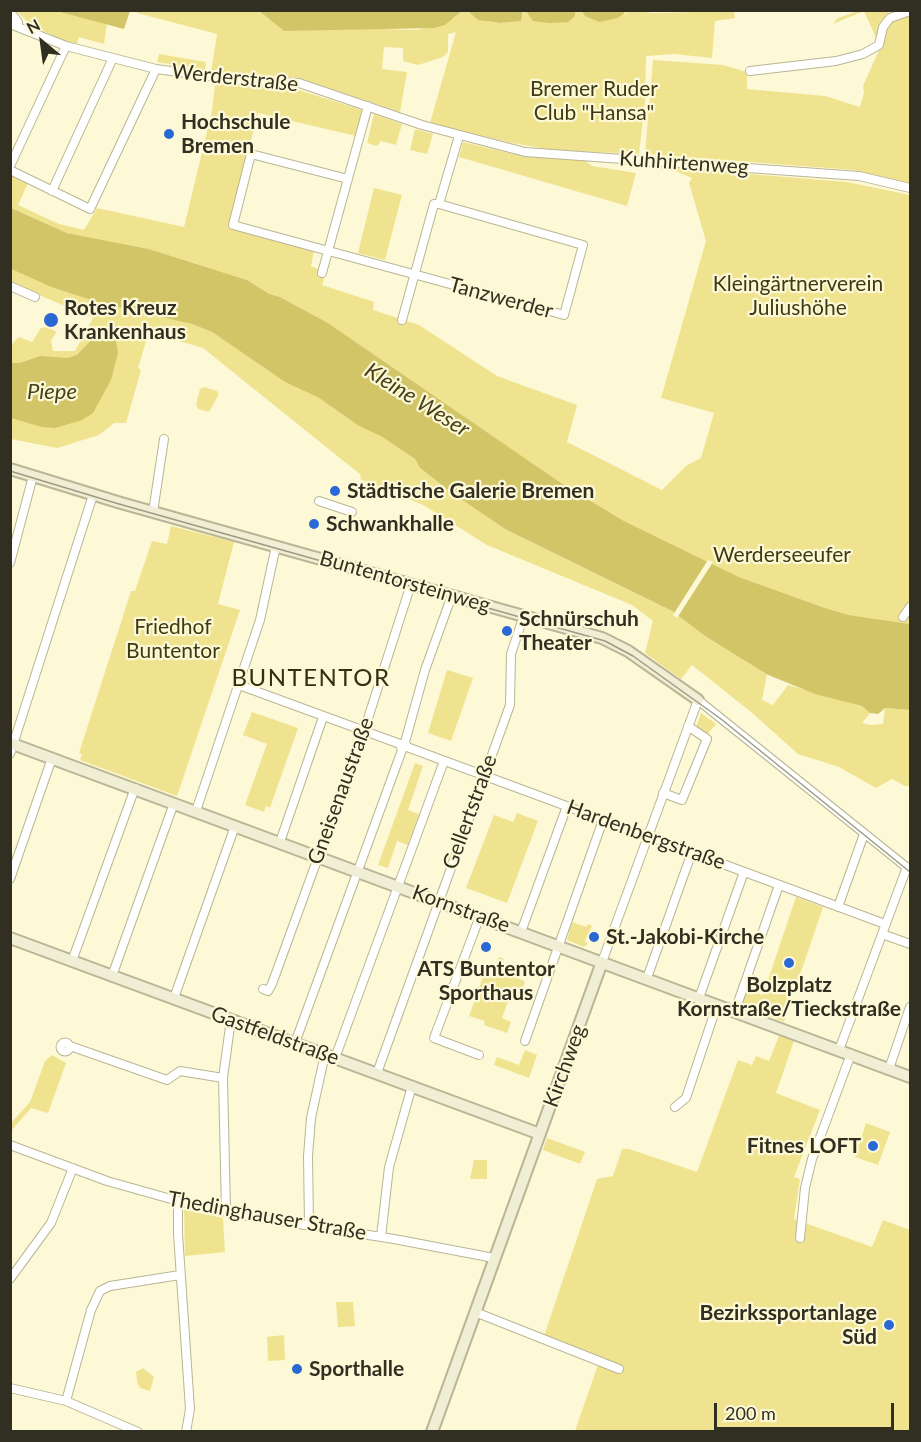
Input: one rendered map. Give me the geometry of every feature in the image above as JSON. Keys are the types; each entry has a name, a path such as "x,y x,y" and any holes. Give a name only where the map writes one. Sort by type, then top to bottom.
{"street":[{"path":"750,71 836,61 863,54 879,45 883,27 890,18 910,11"},
{"path":"10,12 18,22 14,25"},
{"name":"Werderstraße","path":"14,25 66,46 112,60 156,69 238,80 295,82 459,136"},
{"path":"66,46 10,168 90,210 156,69"},
{"path":"52,191 112,60"},
{"path":"322,273 368,106"},
{"path":"402,320 434,204 439,204 459,136"},
{"name":"Kuhhirtenweg","path":"459,136 525,152 859,176 910,188"},
{"name":"Tanzwerder","path":"348,180 251,154 233,225 564,315 583,245 439,204"},
{"path":"10,286 34,297"},
{"path":"153,512 164,439"},
{"name":"Buntentorsteinweg","path":"10,469 93,495 524,615 615,644 698,700 909,868"},
{"path":"10,562 33,476"},
{"path":"12,747 93,495"},
{"path":"319,501 352,512"},
{"path":"196,811 260,620 276,546"},
{"name":"Gneisenaustraße","path":"263,989 268,991 272,984 364,731 411,584"},
{"path":"295,1043 405,748 425,670 452,595"},
{"path":"903,617 910,607"},
{"name":"Gellertstraße","path":"376,1073 510,705 511,654 524,615"},
{"name":"Hardenbergstraße","path":"239,685 885,924"},
{"name":"Kirchweg","path":"432,1431 698,700"},
{"path":"280,842 323,717"},
{"path":"663,793 682,800 707,739 688,726"},
{"name":"Kornstraße","path":"12,747 52,758 135,788 910,1077"},
{"path":"10,879 52,758"},
{"path":"309,1226 311,1118 330,1056 399,886 444,761"},
{"path":"72,961 135,788"},
{"path":"112,976 174,803"},
{"path":"521,932 567,806"},
{"path":"525,1041 603,820"},
{"path":"174,998 236,826"},
{"path":"838,907 864,834"},
{"path":"647,978 692,852"},
{"path":"839,1050 885,924 909,868"},
{"path":"699,998 744,872"},
{"path":"735,1011 779,885"},
{"path":"479,1055 434,1038 480,916"},
{"path":"882,934 910,944"},
{"name":"Gastfeldstraße","path":"10,938 540,1134"},
{"path":"675,1107 686,1098 717,1005"},
{"path":"889,1069 910,1007"},
{"path":"226,1212 223,1078 231,1019"},
{"path":"69,1046 167,1080 180,1071 223,1078"},
{"path":"800,1238 805,1188 812,1159 851,1054"},
{"path":"381,1237 389,1167 412,1086"},
{"name":"Thedinghauser Straße","path":"10,1144 107,1181 178,1201 226,1212 494,1258"},
{"path":"10,1279 51,1223 74,1167"},
{"path":"178,1201 180,1275 190,1409 186,1431"},
{"path":"66,1401 91,1310 100,1291 110,1286 180,1275"},
{"path":"475,1312 619,1369"},
{"path":"10,1388 66,1401 138,1431"}],"green space":[{"name":"Bremer Ruder Club \"Hansa\"","path":"138,10 259,11 284,31 350,28 417,30 454,18 462,10 489,22 500,23 520,21 522,10 575,16 575,10 626,14 627,10 653,13 734,11 735,18 715,21 712,58 674,54 646,56 645,102 639,154 553,150 512,143 430,123 456,32 448,34 448,52 443,57 418,65 403,61 403,48 384,47 382,69 407,72 400,112 299,78 211,72 217,34 137,13"},
{"path":"16,11 56,11 107,24 104,44 79,37 76,46 32,26"},
{"path":"864,11 833,24 838,18"},
{"path":"864,11 886,11 893,15 877,40"},
{"path":"910,13 910,184 854,170 645,154 653,60 723,65 747,72 747,89 825,96 860,107 864,93 863,86 886,28 895,19"},
{"path":"159,54 206,62 205,70 157,62"},
{"path":"215,84 289,87 362,110 356,136 258,113 229,228 314,251 311,266 326,273 322,285 374,302 373,310 419,325 497,376 577,405 567,442 662,490 686,466 701,458 714,413 661,398 706,241 689,183 692,178 678,172 614,163 847,182 910,195 910,624 849,615 825,608 739,577 624,521 564,485 328,323 280,297 269,295 247,280 149,249 67,233 11,208 10,170 29,181 18,205 59,224 84,230 97,208 184,227 212,111"},
{"path":"374,114 402,124 396,145 381,141 377,146 367,143"},
{"path":"415,129 433,134 427,154 410,150"},
{"path":"463,142 513,154 584,160 592,166 636,173 627,206 459,157"},
{"path":"374,188 402,195 385,260 358,253"},
{"path":"11,269 51,287 192,324 212,332 285,382 319,398 359,426 381,435 415,459 420,468 452,493 505,529 672,611 705,636 767,675 762,700 773,705 788,685 862,706 870,713 862,723 871,725 883,724 885,708 910,710 910,786 905,786 892,779 876,788 839,767 798,754 751,712 692,665 681,679 645,653 653,621 632,605 487,545 423,505 360,479 361,475 203,348 149,332 138,368 141,370 126,423 114,423 99,435 57,448 11,439 11,345 19,337 32,342 41,328 47,327 57,332 51,340 53,351 75,351 93,318 11,283"},
{"path":"204,387 217,391 219,394 209,412 198,409 196,404 200,389"},
{"name":"Friedhof Buntentor","path":"171,526 234,542 218,604 240,610 177,796 80,760 82,754 79,753 131,591 135,591 152,541 167,544"},
{"path":"447,670 473,678 451,741 428,733"},
{"path":"252,712 298,728 270,808 266,806 264,812 245,805 267,744 243,735"},
{"path":"701,713 716,724 707,735 696,728"},
{"path":"415,763 423,766 408,810 419,814 408,845 397,841 388,868 378,865"},
{"path":"517,813 538,821 507,903 466,888 494,815 513,822"},
{"path":"796,897 823,907 784,1022 741,1005 746,990 763,995"},
{"path":"572,922 586,927 588,924 592,926 585,941 588,944 584,947 567,940"},
{"path":"499,957 504,959 500,972 525,981 520,998 510,995 502,1018 511,1022 507,1033 484,1025 485,1021 469,1016 485,971 491,973"},
{"path":"779,1036 794,1041 776,1093 820,1110 794,1177 800,1179 794,1219 872,1247 883,1220 910,1230 910,1431 575,1431 600,1359 544,1336 597,1179 613,1176 622,1149 629,1149 697,1172 738,1060 752,1065 756,1056 769,1061"},
{"path":"525,1050 537,1055 529,1078 494,1065 497,1057 519,1065"},
{"path":"52,1055 66,1063 48,1113 31,1108 11,1131 11,1123 30,1102 45,1061"},
{"name":"Fitnes LOFT","path":"866,1123 890,1132 878,1165 855,1157"},
{"path":"547,1138 585,1152 580,1164 543,1150"},
{"path":"474,1160 487,1160 487,1179 470,1179"},
{"path":"184,1210 223,1218 225,1252 185,1256"},
{"path":"336,1302 353,1302 355,1326 338,1327"},
{"path":"284,1335 285,1360 268,1361 267,1337"},
{"path":"143,1368 154,1377 150,1391 140,1388 137,1381 136,1372"}],"water":[{"path":"627,10 618,18 599,22 585,16 582,11"},
{"path":"56,11 130,11 124,29"},
{"path":"259,11 462,11 445,25 434,28 284,31"},
{"path":"468,11 522,11 522,14 521,21 500,23 478,20"},
{"path":"526,11 575,11 575,16 568,22 550,23 533,21"},
{"name":"Kleine Weser","path":"11,208 67,233 149,249 247,280 269,294 280,297 328,323 564,485 624,521 739,577 825,608 849,615 910,624 910,710 885,708 878,714 870,713 862,706 815,694 766,674 705,636 672,611 505,529 452,493 420,468 415,459 381,436 359,426 319,398 285,382 212,332 192,324 101,303 51,287 11,269"},
{"name":"Piepe","path":"103,333 116,341 118,353 111,380 93,413 82,420 55,428 42,427 11,418 11,363 20,363 40,356 68,358 77,355 97,334"}],"pier":[{"path":"708,560 713,562 677,618 673,615"}],"tram line":[{"path":"10,471 605,641 633,656 721,719 910,872"}],"place":[{"name":"Hochschule Bremen","path":"169,134"},
{"name":"Rotes Kreuz Krankenhaus","path":"51,320"},
{"name":"Städtische Galerie Bremen","path":"335,491"},
{"name":"Schwankhalle","path":"314,524"},
{"name":"Schnürschuh Theater","path":"507,631"},
{"name":"St.-Jakobi-Kirche","path":"594,937"},
{"name":"ATS Buntentor Sporthaus","path":"486,947"},
{"name":"Bolzplatz Kornstraße/Tieckstraße","path":"789,963"},
{"name":"Fitnes LOFT","path":"873,1146"},
{"name":"Bezirkssportanlage Süd","path":"889,1325"},
{"name":"Sporthalle","path":"297,1369"}],"district":[{"name":"BUNTENTOR","path":"311,678"}],"park label":[{"name":"Kleingärtnerverein Juliushöhe","path":"798,296"},
{"name":"Werderseeufer","path":"782,555"}]}
